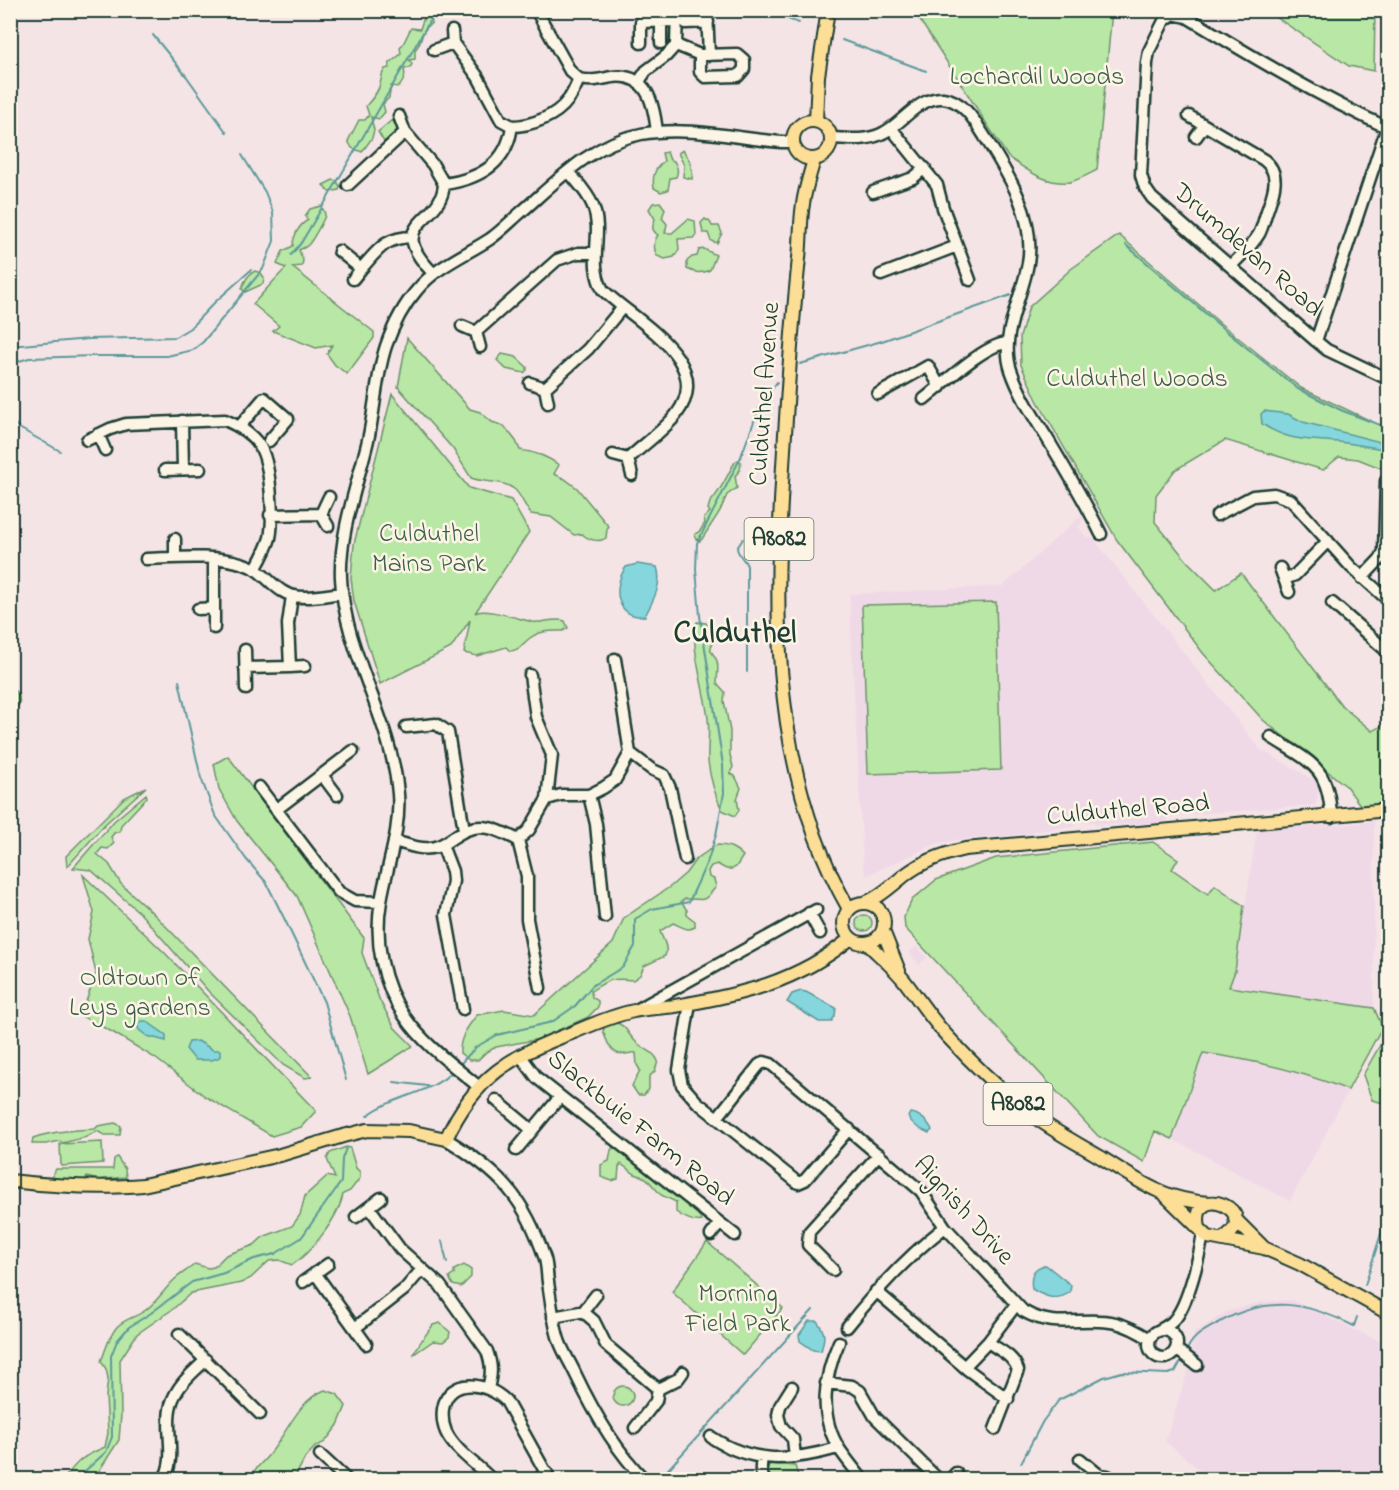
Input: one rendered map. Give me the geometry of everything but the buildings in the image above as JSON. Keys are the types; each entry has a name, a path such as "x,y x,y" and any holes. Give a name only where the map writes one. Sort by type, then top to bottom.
{"main road":[{"path":"816,122 818,76 828,10"},
{"path":"814,160 802,157 794,148 793,136 799,126 804,122 816,122 826,127 831,138"},
{"name":"Culduthel Avenue","path":"831,138 829,150 825,155 814,160 803,205 788,382 779,534 778,645 784,709 800,786 829,873 849,909"},
{"name":"Culduthel Road","path":"867,902 884,893 927,861 964,849 1389,810"},
{"path":"883,914 884,893"},
{"path":"849,909 857,903 867,902 875,905 883,914"},
{"name":"A8082","path":"849,909 844,923 846,933 856,942 867,943 902,978 948,1037 1021,1107 1058,1133 1142,1184 1163,1194 1188,1202 1224,1203 1230,1207 1235,1219 1264,1248"},
{"name":"A8082","path":"883,914 885,921 883,931 902,978"},
{"path":"867,943 877,939 883,931"},
{"path":"10,1181 123,1187 143,1185 280,1155 367,1130 409,1131 446,1140 458,1116 480,1087 499,1069 537,1046 595,1023 634,1011 742,993 779,981 829,957 851,938"},
{"name":"A8082","path":"1163,1194 1201,1230 1218,1239 1264,1248 1299,1264 1389,1313"},
{"path":"1201,1230 1198,1221 1200,1212 1210,1203"},
{"path":"1218,1239 1229,1234 1233,1229 1235,1219"}],"street":[{"path":"536,10 570,71 579,78 590,81 623,77 638,83 647,92 654,106 657,132"},
{"path":"1172,12 1187,17 1333,101 1388,127 1316,341"},
{"name":"Drumdevan Road","path":"1172,12 1164,21 1149,51 1142,175 1145,188 1152,198 1327,350 1389,379"},
{"path":"641,43 641,22 707,17 704,55 676,45"},
{"path":"638,83 646,71 676,45 680,18"},
{"path":"661,22 661,44"},
{"path":"452,31 453,43 478,77 501,120 512,126 526,126 561,109 569,100 579,78"},
{"path":"434,50 453,43"},
{"path":"831,138 869,138 891,128 925,102 943,98 955,101 972,118 1000,162 1020,202 1029,242 1028,264 1008,343 1010,368 1025,400 1101,534"},
{"path":"399,116 405,132 433,165 444,184 439,204 423,218 416,227 413,237 414,248 421,261 433,273"},
{"path":"1188,116 1264,160 1274,172 1274,188 1261,230 1231,266"},
{"path":"444,184 463,182 480,176 507,147 512,126"},
{"path":"1196,137 1204,126"},
{"path":"891,128 937,185 970,280"},
{"path":"348,185 405,132"},
{"path":"480,1087 421,1036 406,1018 387,980 381,955 378,925 380,902 398,817 398,794 394,769 357,651 342,593 342,545 369,436 381,361 394,325 416,291 433,273 491,238 568,171 594,152 618,141 657,132 698,132 793,142"},
{"path":"873,192 913,178 925,168"},
{"path":"568,171 586,192 594,207 597,226 595,253 597,280 603,290 622,308 673,350 684,369 686,380 683,402 675,416 628,459"},
{"path":"353,279 390,240 399,237 413,237"},
{"path":"881,275 957,246"},
{"path":"339,251 361,269"},
{"path":"476,332 557,261 578,253 595,253"},
{"path":"545,388 588,349 622,308"},
{"path":"462,326 476,332"},
{"path":"476,332 480,347"},
{"path":"924,399 986,350 998,344 1008,343"},
{"path":"878,394 928,366 940,387"},
{"path":"530,383 545,388"},
{"path":"545,388 549,403"},
{"path":"240,426 264,398 288,419 269,441"},
{"path":"87,440 126,424 225,420 240,426 255,441 265,456 269,479 269,539 255,568"},
{"path":"182,421 183,469"},
{"path":"98,434 105,450"},
{"path":"613,455 628,459"},
{"path":"628,459 632,475"},
{"path":"165,470 200,469"},
{"path":"1362,578 1381,558 1384,551 1387,518 1386,481"},
{"path":"1217,515 1253,496 1274,494 1283,497 1297,505 1338,554 1389,600"},
{"path":"321,514 329,497"},
{"path":"270,515 321,514"},
{"path":"321,514 328,526"},
{"path":"175,539 175,558"},
{"path":"1285,579 1295,575 1328,541"},
{"path":"146,559 234,561 255,568 282,591 292,596 342,593"},
{"path":"214,559 214,628"},
{"path":"1280,568 1289,592"},
{"path":"290,666 288,624 292,596"},
{"path":"1332,603 1387,646"},
{"path":"198,609 214,608"},
{"path":"245,650 246,689"},
{"path":"547,799 561,795 589,795 615,780 630,753 615,659"},
{"path":"245,668 305,666"},
{"path":"518,840 530,830 547,799 552,755 536,717 530,675"},
{"path":"406,727 436,724 448,732 464,830"},
{"path":"1271,737 1316,768 1324,777 1329,793 1331,817"},
{"path":"278,809 353,751"},
{"path":"630,753 651,769 664,775 670,788 685,859"},
{"path":"322,774 337,795"},
{"path":"259,787 339,892 356,901 380,902"},
{"path":"589,795 596,824 605,917"},
{"path":"394,841 423,849 442,845 464,830 479,826 495,828 518,840 527,876 527,919 540,988"},
{"path":"442,845 452,871 453,881 446,915 463,1009"},
{"path":"634,1011 813,911 820,933"},
{"path":"690,1003 679,1070 682,1085 697,1102 798,1183 805,1180 849,1130"},
{"name":"Slackbuie Farm Road","path":"520,1055 537,1078 735,1236"},
{"name":"Aignish Drive","path":"717,1118 759,1065 765,1062 921,1191 945,1227 1016,1305 1038,1320 1114,1323 1154,1335"},
{"path":"516,1150 560,1097"},
{"path":"496,1100 532,1130"},
{"path":"446,1140 495,1173 524,1209 545,1260 553,1317 560,1342 582,1387 637,1477"},
{"path":"833,1270 808,1245 809,1232 879,1154"},
{"path":"356,1217 381,1198"},
{"path":"369,1207 400,1250 440,1285 487,1351 492,1374 488,1388"},
{"path":"711,1235 720,1224"},
{"path":"847,1327 876,1291 926,1242 945,1227"},
{"path":"1174,1321 1176,1344 1170,1356 1158,1357 1151,1351 1154,1335 1174,1321 1182,1307 1199,1256 1201,1230"},
{"path":"1199,1256 1218,1239"},
{"path":"303,1282 328,1264"},
{"path":"355,1328 405,1288 422,1269"},
{"path":"315,1273 366,1344"},
{"path":"876,1291 1008,1399"},
{"path":"582,1313 596,1295"},
{"path":"965,1366 988,1342 1016,1305"},
{"path":"553,1317 582,1313 594,1321 606,1345 658,1389"},
{"path":"1154,1335 1170,1332 1176,1344 1197,1365"},
{"path":"179,1334 260,1414"},
{"path":"839,1342 831,1361 826,1383 828,1423 838,1448 863,1479"},
{"path":"988,1342 1010,1357 1016,1363 1018,1370 995,1429"},
{"path":"163,1479 169,1468 171,1404 185,1380 206,1360"},
{"path":"658,1389 678,1379 683,1372"},
{"path":"826,1383 852,1386 860,1391 875,1417 939,1479"},
{"path":"492,1479 451,1442 442,1421 446,1399 451,1391 461,1386 488,1388 498,1393 506,1401 548,1476 536,1479"},
{"path":"792,1387 780,1406 778,1415 781,1426 793,1439 795,1457"},
{"path":"635,1428 656,1401 658,1389"},
{"path":"711,1437 729,1449 762,1457 795,1457 838,1448"},
{"path":"320,1455 347,1479"},
{"path":"762,1457 760,1467 765,1479"},
{"path":"1080,1459 1098,1474 1112,1479"}],"shaded area":[{"path":"1084,513 1079,527 1086,537 1093,538 1260,749 1314,780 1319,789 1316,805 1172,816 1162,823 1096,825 1093,822 1076,823 1074,827 1036,831 1029,834 957,840 938,843 866,876 863,865 849,594 1003,586"},
{"path":"1374,821 1374,1008 1381,1029 1290,1201 1172,1139 1235,971 1257,829"},
{"path":"917,946 927,958 919,965 909,952"},
{"path":"1291,1300 1388,1345 1388,1479 1210,1479 1165,1441 1188,1370 1194,1333 1228,1311 1261,1302"}],"green space":[{"path":"431,11 444,11 432,14 432,23 423,33 415,50 415,59 409,60 412,64 410,68 404,69 405,76 399,87 391,86 389,98 383,104 385,112 379,119 371,117 374,130 372,138 362,152 352,148 348,141 359,120 365,120 369,115 366,106 378,90 385,69 389,68 390,63 401,54 400,47 411,28 420,29 423,20"},
{"name":"Lochardil Woods","path":"914,11 1112,11 1097,170 1070,182 1053,181 1022,167 1008,157"},
{"path":"1267,11 1375,11 1374,71 1349,66"},
{"path":"392,120 398,127 398,131 384,142 378,132"},
{"path":"683,150 690,164 692,179 683,177 684,165 678,153"},
{"path":"667,152 670,160 674,161 677,167 677,172 676,177 670,178 668,190 661,192 654,188 654,177 656,170 664,161 662,153"},
{"path":"333,180 337,181 339,190 329,192 323,185"},
{"path":"660,202 665,209 662,218 667,224 665,233 672,233 688,219 695,221 696,235 693,238 678,239 679,250 674,257 665,259 657,256 655,250 654,243 658,235 653,230 655,219 649,209 653,203"},
{"path":"321,206 325,214 323,221 310,243 299,250 303,260 302,266 292,267 374,332 374,338 347,374 335,365 327,354 332,345 316,348 273,331 279,326 253,304 286,268 277,264 283,251 293,246 297,231 308,220 305,216 310,209"},
{"path":"705,219 712,226 719,226 722,233 717,243 711,241 708,233 703,233 701,223"},
{"name":"Culduthel Woods","path":"1119,235 1221,324 1301,388 1388,429 1388,471 1358,459 1339,457 1323,470 1225,440 1175,470 1156,495 1155,522 1187,561 1216,590 1241,573 1342,706 1372,731 1388,723 1388,805 1363,809 1346,786 1263,720 1203,653 1117,540 1037,400 1021,365 1020,337 1029,307 1071,269"},
{"path":"704,249 716,255 710,270 698,272 687,269 687,261 697,256 699,250"},
{"path":"255,271 261,273 264,278 263,284 245,292 242,289 245,281"},
{"path":"407,338 470,409 504,426 520,450 541,455 559,465 554,474 577,488 609,527 606,538 597,541 582,534 574,535 551,517 531,514 510,486 471,478 453,449 398,387"},
{"path":"502,354 516,357 527,367 527,370 524,373 506,369 497,360"},
{"name":"Culduthel Mains Park","path":"392,394 469,488 511,500 529,532 475,613 494,612 532,622 561,620 565,621 568,628 563,631 538,634 513,651 506,647 477,656 464,653 470,620 451,648 380,684 354,601 351,578 354,544"},
{"path":"738,460 741,462 740,470 735,476 737,488 727,495 720,511 702,539 700,541 696,539 695,534 700,531 705,523 704,518 710,512 708,509 710,502"},
{"path":"996,602 1001,770 868,774 862,605"},
{"path":"697,622 706,623 716,638 711,651 718,663 717,683 725,692 724,701 730,731 730,755 733,767 730,773 735,776 741,788 737,799 739,810 735,816 722,810 710,774 708,719 695,642"},
{"path":"11,689 18,693 19,702 18,707 11,710"},
{"path":"228,756 364,938 362,953 380,1001 395,1028 413,1046 368,1074 350,1016 297,896 237,821 219,789 214,764"},
{"path":"146,787 105,824 67,867 66,856 124,798"},
{"path":"146,794 147,797 121,825 120,831 111,837 114,843 108,849 102,848 97,854 109,864 121,884 154,914 312,1077 305,1078 283,1065 209,992 140,913 91,870 73,868 114,821"},
{"path":"1153,842 1178,859 1172,869 1208,894 1215,885 1244,906 1235,971 1229,987 1374,1008 1381,1029 1348,1090 1277,1067 1203,1053 1172,1139 1155,1131 1144,1162 1098,1136 905,928 904,917 912,900 936,880 996,858"},
{"path":"717,845 732,848 743,856 732,869 726,869 717,864 711,866 708,871 709,877 714,879 716,887 708,896 700,900 685,899 681,902 687,910 687,915 695,921 695,927 687,929 673,923 660,931 666,946 665,956 644,966 640,975 633,980 610,980 591,991 592,997 598,1001 598,1007 588,1017 540,1039 496,1047 478,1060 469,1060 460,1053 467,1028 477,1015 504,1010 534,1015 613,943 624,918 671,886 686,873 696,859"},
{"name":"Oldtown of Leys gardens","path":"83,875 165,953 316,1111 301,1127 272,1136 206,1097 155,1058 81,1016 96,973 88,939 94,912"},
{"path":"861,915 867,915 872,923 870,929 861,931 856,926 856,920"},
{"path":"610,1022 623,1026 636,1042 654,1055 658,1061 655,1071 649,1077 649,1089 644,1095 638,1095 632,1086 640,1070 636,1053 617,1053 607,1042 603,1031 606,1024"},
{"path":"1388,1031 1388,1104 1372,1100 1363,1075"},
{"path":"115,1123 121,1126 120,1135 104,1135 97,1131 86,1137 63,1143 60,1141 32,1144 33,1138 64,1131 95,1129 98,1126"},
{"path":"102,1142 103,1163 61,1166 60,1144"},
{"path":"622,1145 693,1207 702,1221 685,1218 676,1212 676,1202 661,1195 646,1178 635,1174 621,1164 618,1179 612,1181 601,1177 601,1165 609,1161 614,1146"},
{"path":"346,1147 350,1148 356,1168 360,1172 360,1178 350,1191 343,1194 336,1213 315,1243 292,1265 279,1260 269,1261 251,1278 241,1283 191,1293 173,1309 137,1334 120,1360 119,1440 99,1471 88,1479 64,1479 82,1459 105,1447 108,1433 106,1396 108,1378 101,1361 116,1328 147,1309 173,1281 195,1264 208,1268 214,1267 226,1255 254,1245 263,1237 292,1226 300,1215 305,1196 327,1176 335,1178 327,1159 330,1153"},
{"path":"117,1157 125,1169 126,1177 98,1180 87,1177 84,1180 51,1178 56,1169 113,1169 114,1159"},
{"name":"Morning Field Park","path":"707,1242 783,1308 743,1355 672,1292"},
{"path":"464,1265 471,1270 471,1277 461,1287 453,1285 449,1278 454,1274 454,1270"},
{"path":"440,1323 450,1332 449,1337 443,1342 433,1341 414,1354 433,1325"},
{"path":"623,1386 630,1389 633,1396 630,1403 623,1406 616,1403 613,1396 616,1389"},
{"path":"325,1390 337,1394 346,1406 338,1425 325,1442 315,1447 305,1458 294,1479 246,1479 272,1451 308,1400"},
{"path":"771,1464 795,1466 799,1479 773,1479 766,1473 766,1468"}],"water":[{"path":"1264,411 1288,414 1303,422 1388,444 1388,450 1290,437 1262,424 1261,414"},
{"path":"637,564 657,567 659,573 656,592 645,616 635,616 627,612 619,600 619,583 626,567"},
{"path":"801,991 836,1008 831,1022 819,1022 787,1002 792,994"},
{"path":"146,1021 166,1035 166,1041 147,1036 139,1030 137,1025"},
{"path":"198,1041 213,1050 220,1050 220,1057 212,1060 195,1060 186,1049 189,1042"},
{"path":"910,1113 923,1119 932,1130 929,1133 917,1127 908,1117"},
{"path":"1046,1265 1071,1285 1070,1292 1056,1298 1032,1289 1033,1273"},
{"path":"809,1321 817,1321 822,1329 824,1339 821,1351 813,1350 800,1341 799,1335"}],"waterway":[{"path":"134,10 139,16"},
{"path":"291,255 301,243 326,201 436,10"},
{"path":"763,10 799,23"},
{"path":"153,35 187,77 227,133"},
{"path":"842,40 926,71"},
{"path":"10,364 29,358 167,356 193,350 203,342 263,269 274,241 273,212 265,192 242,155"},
{"path":"1126,245 1298,389 1343,411 1388,428"},
{"path":"10,346 89,339 175,337 190,328 251,270"},
{"path":"800,364 882,341 1011,295"},
{"path":"461,1063 476,1047 497,1035 552,1022 575,1006 593,985 623,967 635,946 635,919 652,909 689,902 708,860 716,835 724,793 723,765 700,616 696,569 697,543 740,459 759,408 777,382"},
{"path":"10,419 19,428 60,451"},
{"path":"743,539 737,548 747,566 747,672"},
{"path":"179,681 201,778 215,815 246,859 266,882 284,918 324,1002 346,1080"},
{"path":"367,1116 377,1109 433,1085 452,1072"},
{"path":"394,1082 427,1086"},
{"path":"75,1480 106,1452 112,1437 111,1356 117,1341 129,1327 192,1282 224,1273 254,1259 275,1254 301,1238 341,1182 342,1159 346,1148"},
{"path":"1365,1285 1388,1211"},
{"path":"442,1241 447,1263"},
{"path":"1188,1348 1197,1336 1220,1322 1238,1313 1271,1305 1287,1305 1320,1311 1354,1326 1357,1317"},
{"path":"662,1476 813,1310"},
{"path":"1021,1463 1043,1421 1059,1400 1104,1377 1122,1372 1168,1374 1175,1372 1180,1363"}],"district":[{"name":"Culduthel","path":"735,634"}]}
